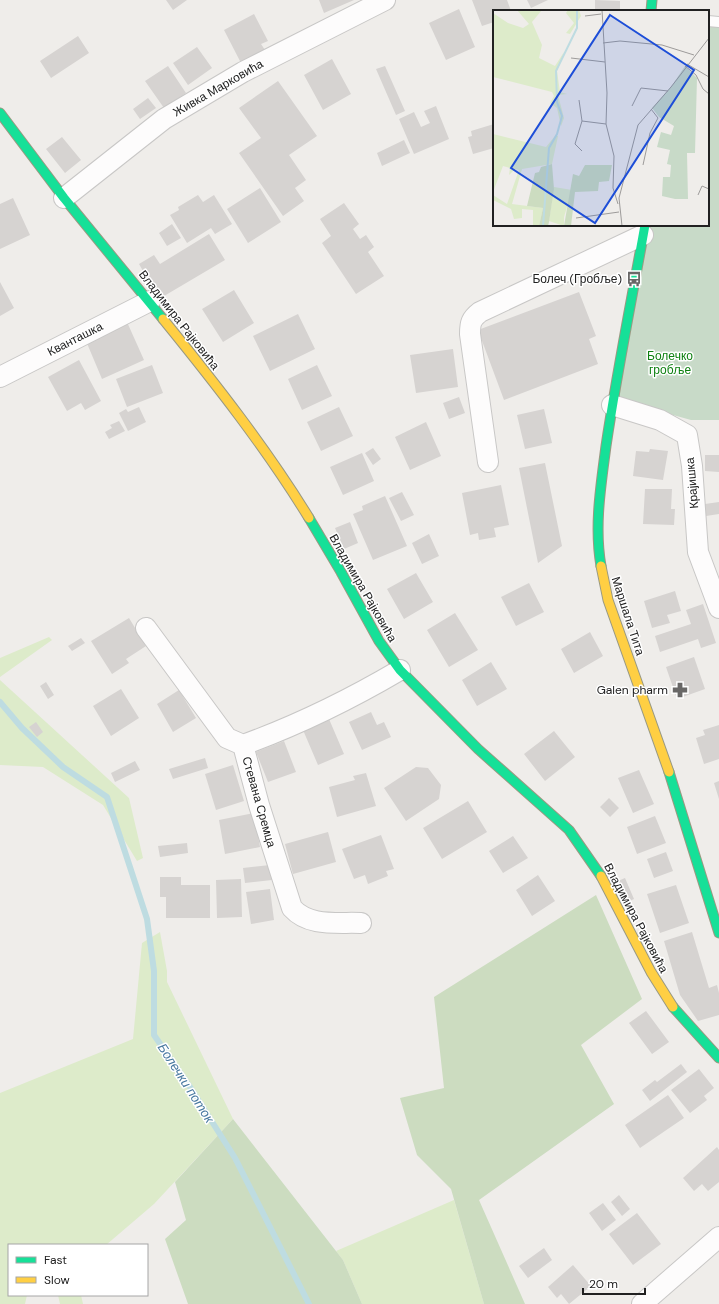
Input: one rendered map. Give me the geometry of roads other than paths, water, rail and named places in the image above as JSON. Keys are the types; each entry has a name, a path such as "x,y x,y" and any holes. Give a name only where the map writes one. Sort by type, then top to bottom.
{"street":[{"name":"Живка Марковића","path":"64,198 164,119 243,72 386,0"},
{"path":"651,10 652,0"},
{"name":"Владимира Рајковића","path":"0,114 64,198 150,301 198,362 286,481 341,572 379,641 400,670 478,748 569,830 597,869 616,902 651,972 670,1003 719,1058"},
{"path":"488,462 470,334 470,324 472,318 480,312 644,230"},
{"name":"Маршала Тита","path":"644,230 612,405 599,500 598,548 608,600 663,751 719,933"},
{"name":"Кванташка","path":"0,377 150,301"},
{"name":"Крајишка","path":"612,405 660,420 687,435 692,466 698,552 719,608"},
{"path":"146,628 227,738 243,745"},
{"name":"Стевана Сремца","path":"361,923 310,921 302,918 292,908 258,805 243,745 282,731 321,713 400,670"},
{"path":"642,1304 719,1237"}],"lane":[{"path":"709,21 719,22"}],"waterway":[{"name":"Болечки поток","path":"0,702 22,728 63,767 107,797 147,919 154,971 154,1035 190,1087 235,1158 309,1304"}],"place":[{"name":"Болеч (Гробље)","path":"634,279"},
{"name":"Galen pharm","path":"680,690"}],"park label":[{"name":"Болечко гробље","path":"670,363"}]}
